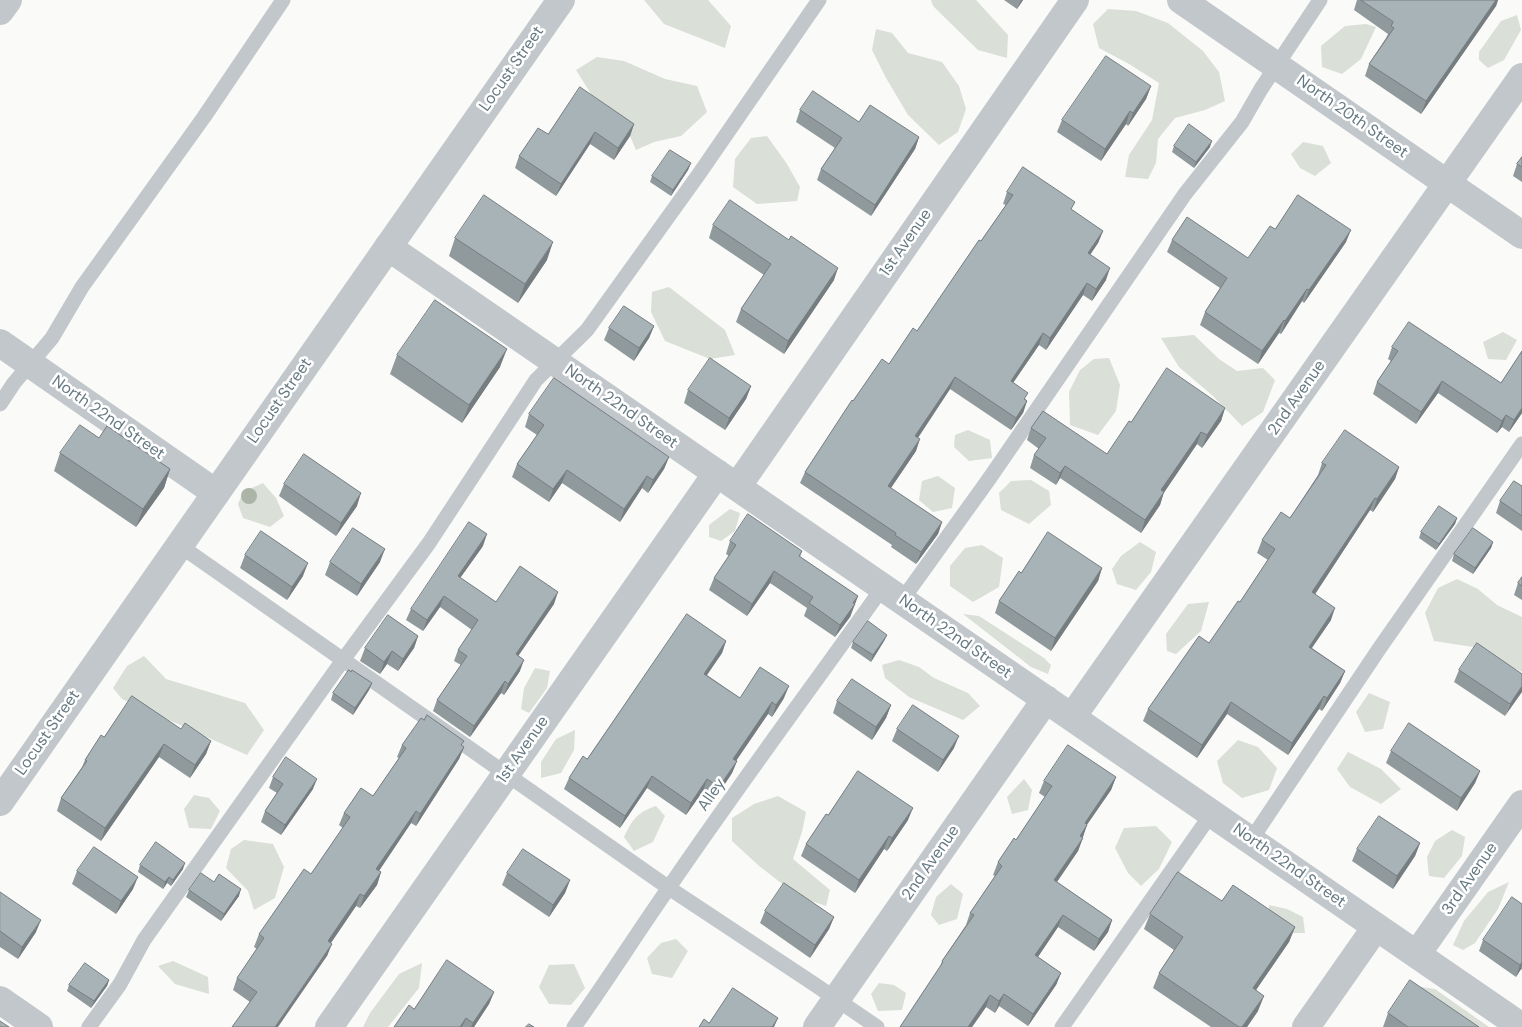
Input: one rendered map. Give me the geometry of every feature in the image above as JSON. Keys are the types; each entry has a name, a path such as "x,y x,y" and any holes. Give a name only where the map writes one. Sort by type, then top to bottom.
{"street":[{"path":"0,11 8,0"},
{"name":"Locust Street","path":"0,802 561,0"},
{"name":"1st Avenue","path":"329,1027 506,774 727,480 1075,0"},
{"name":"North 20th Street","path":"1181,0 1522,235"},
{"name":"2nd Avenue","path":"1072,718 1522,77"},
{"name":"North 22nd Street","path":"388,247 1522,1027"},
{"name":"North 22nd Street","path":"0,343 216,493"},
{"name":"2nd Avenue","path":"817,1027 1046,699"},
{"name":"3rd Avenue","path":"1417,954 1522,804"},
{"path":"1306,1027 1376,926"},
{"path":"0,1000 39,1027"}],"lane":[{"path":"0,404 14,383 52,338 82,287 204,117 283,0"},
{"path":"89,1027 120,984 144,940 429,542 536,380 587,330 699,174 819,0"},
{"name":"Alley","path":"574,1027 781,727 989,478 1185,194 1242,122 1260,89 1320,0"},
{"path":"1251,840 1379,649 1522,444"},
{"path":"179,545 669,888 877,1027"},
{"path":"1062,1027 1212,813"}],"shaded area":[{"path":"644,0 708,0 731,26 725,48 664,24"},
{"path":"931,0 976,0 1008,35 1007,58 978,50 933,6"},
{"path":"1108,9 1136,11 1168,23 1203,51 1219,72 1225,101 1205,110 1175,118 1158,139 1156,163 1148,179 1125,177 1129,155 1152,120 1159,83 1099,48 1093,24"},
{"path":"1517,15 1521,30 1504,60 1488,68 1479,60 1479,52 1501,21"},
{"path":"1366,24 1376,27 1361,59 1342,74 1322,67 1321,46 1345,26"},
{"path":"876,29 892,33 908,53 942,62 959,86 966,109 958,132 939,145 908,115 886,78 872,50"},
{"path":"597,57 624,61 665,79 697,86 707,112 681,136 654,142 636,150 622,117 591,94 576,70"},
{"path":"767,136 787,164 800,187 797,201 757,204 733,187 735,159 751,138"},
{"path":"1303,142 1323,146 1331,163 1315,176 1300,168 1291,154"},
{"path":"669,287 725,330 735,355 710,359 665,341 651,312 652,292"},
{"path":"1503,332 1517,340 1506,360 1488,359 1483,342"},
{"path":"1194,335 1219,359 1237,371 1263,368 1275,380 1263,412 1242,426 1213,396 1179,367 1161,338"},
{"path":"1109,358 1120,385 1116,411 1098,435 1070,425 1069,392 1080,370 1094,359"},
{"path":"968,430 990,440 992,458 969,461 954,447 955,435"},
{"path":"938,476 955,488 952,508 933,512 919,500 922,481"},
{"path":"1031,480 1049,491 1051,505 1029,524 1001,510 999,493 1011,481"},
{"path":"263,483 276,498 284,516 270,527 243,518 238,504 243,492"},
{"path":"730,509 740,513 735,531 721,541 709,537 709,525"},
{"path":"1140,542 1156,552 1151,572 1136,590 1117,584 1112,569 1121,556"},
{"path":"982,545 1003,558 999,587 973,602 950,586 950,566 965,548"},
{"path":"1457,579 1478,589 1497,605 1522,617 1522,672 1473,647 1434,641 1425,613 1438,588"},
{"path":"1209,602 1201,631 1176,654 1167,651 1166,634 1188,604"},
{"path":"963,614 979,616 1044,658 1051,665 1048,674 1031,667"},
{"path":"144,656 166,679 245,703 264,730 247,755 122,699 113,688 127,666"},
{"path":"899,660 919,667 934,678 968,693 980,706 963,720 909,697 885,678 882,665"},
{"path":"535,668 550,671 547,688 529,713 521,709 524,688"},
{"path":"1369,693 1390,702 1383,729 1365,732 1356,712"},
{"path":"575,730 574,750 561,773 541,778 541,762 556,739"},
{"path":"1238,740 1258,747 1277,768 1269,790 1242,798 1223,783 1217,761"},
{"path":"1348,752 1381,769 1401,789 1381,804 1350,787 1337,769"},
{"path":"1024,779 1032,790 1028,810 1012,814 1007,797"},
{"path":"194,795 209,798 220,811 211,829 189,828 184,809"},
{"path":"778,796 806,812 793,859 830,890 826,906 799,897 758,865 732,841 732,818 754,804"},
{"path":"656,806 665,816 653,842 634,851 624,837 639,814"},
{"path":"1156,826 1172,842 1159,869 1141,886 1128,873 1115,848 1124,828"},
{"path":"1452,830 1465,837 1462,856 1444,878 1429,876 1427,857 1435,841"},
{"path":"244,840 273,844 284,867 275,898 254,910 248,891 226,868 231,849"},
{"path":"1509,882 1498,909 1475,943 1463,950 1453,945 1464,921 1488,892"},
{"path":"951,884 963,894 957,919 939,925 931,915 936,897"},
{"path":"1269,905 1287,909 1303,917 1305,933 1286,933 1269,920"},
{"path":"676,939 688,951 672,978 652,974 647,958 661,943"},
{"path":"173,961 208,977 209,994 175,984 158,966"},
{"path":"422,963 419,988 388,1027 363,1027 370,1013 399,974"},
{"path":"574,964 585,988 571,1005 549,1004 539,987 549,965"},
{"path":"879,983 894,985 906,993 902,1010 878,1011 871,994"},
{"path":"1414,986 1435,989 1489,1027 1459,1027"}],"building":[{"path":"1361,0 1496,0 1426,101 1369,64 1394,28 1391,26 1393,22"},
{"path":"1106,56 1151,86 1133,113 1130,111 1105,149 1062,120"},
{"path":"580,87 634,124 618,148 595,132 561,184 519,156 538,128 548,134"},
{"path":"813,91 859,122 870,105 919,137 875,205 821,169 842,138 800,110"},
{"path":"1189,124 1212,141 1196,162 1174,146"},
{"path":"670,150 691,163 673,190 652,176"},
{"path":"1522,157 1522,167 1517,164"},
{"path":"1023,167 1075,202 1071,209 1103,231 1088,253 1110,268 1096,289 1087,283 1050,338 1043,333 1011,381 1028,393 1024,399 1027,401 1016,418 955,377 915,436 920,439 888,486 942,522 921,552 805,472 852,400 882,359 889,364 913,328 917,331 979,240 981,241 1013,195 1007,192"},
{"path":"484,195 553,242 525,284 455,238"},
{"path":"1298,195 1351,230 1309,290 1307,289 1262,351 1205,312 1227,278 1172,240 1187,217 1248,258 1270,226 1275,229"},
{"path":"730,200 789,240 791,236 838,268 788,341 741,309 771,264 713,225"},
{"path":"435,300 507,349 469,405 397,355"},
{"path":"624,306 654,326 639,348 609,328"},
{"path":"1409,322 1501,383 1522,351 1522,408 1514,420 1506,415 1502,421 1442,381 1421,412 1377,382 1398,351 1392,347"},
{"path":"710,358 751,386 729,418 688,390"},
{"path":"1167,368 1225,408 1207,435 1201,432 1161,490 1164,492 1145,520 1065,466 1060,473 1034,455 1046,438 1031,428 1043,411 1107,454"},
{"path":"554,378 669,457 653,480 647,476 624,509 567,470 553,489 517,464 544,425 529,414"},
{"path":"80,425 99,438 107,426 170,469 143,509 60,453"},
{"path":"1345,430 1399,467 1377,499 1375,498 1312,592 1335,608 1309,647 1345,671 1327,698 1324,696 1292,743 1231,702 1202,745 1148,709 1199,636 1209,643 1238,601 1240,602 1275,549 1262,540 1281,512 1290,518 1326,465 1322,463"},
{"path":"304,454 361,493 341,523 284,484"},
{"path":"1514,481 1522,486 1522,516 1500,501"},
{"path":"1439,506 1457,518 1439,544 1421,532"},
{"path":"748,514 802,551 799,556 858,596 853,603 855,604 840,625 809,603 813,597 774,571 752,604 714,578 736,545 730,541"},
{"path":"469,522 487,534 458,576 496,602 520,566 558,592 516,654 524,660 508,684 505,681 474,726 437,700 467,656 458,650 478,620 444,596 427,620 411,609"},
{"path":"353,528 385,549 361,584 330,562"},
{"path":"1473,528 1493,542 1475,568 1454,554"},
{"path":"261,531 308,563 292,587 245,555"},
{"path":"1048,532 1102,568 1055,638 999,601 1019,571 1021,573"},
{"path":"1522,577 1522,586 1518,583"},
{"path":"687,614 726,641 704,674 740,698 760,667 789,686 776,705 772,702 733,759 737,761 719,787 707,779 691,803 652,776 625,816 569,778 583,756 587,759"},
{"path":"388,615 418,636 403,659 392,651 384,662 365,648"},
{"path":"868,621 887,635 873,655 853,642"},
{"path":"1477,643 1522,674 1522,686 1510,704 1459,670"},
{"path":"349,670 372,683 355,708 333,693"},
{"path":"852,679 891,705 876,727 837,701"},
{"path":"132,696 181,729 185,723 211,741 195,765 164,744 105,828 61,798 87,761 85,760 101,735 104,737"},
{"path":"913,705 959,736 943,760 897,729"},
{"path":"427,715 464,741 461,745 464,747 420,814 416,811 376,869 381,872 364,896 360,894 328,941 332,944 275,1027 232,1027 257,992 237,978 264,938 259,934 304,869 311,874 350,817 344,813 361,788 373,796 406,748 402,745 421,718 424,720"},
{"path":"1409,723 1480,771 1461,798 1391,751"},
{"path":"1068,745 1116,777 1085,823 1087,825 1080,836 1083,838 1054,880 1112,920 1099,939 1063,915 1035,955 1061,973 1033,1014 1004,994 999,1001 990,995 968,1027 900,1027 974,915 970,913 1002,866 998,862 1014,838 1016,840 1052,786 1044,781"},
{"path":"286,757 317,779 285,825 265,811 283,784 273,777"},
{"path":"858,771 913,808 892,838 889,836 859,880 806,844"},
{"path":"1379,816 1420,843 1397,876 1357,849"},
{"path":"156,842 185,863 173,880 169,877 165,882 140,865"},
{"path":"94,847 138,877 121,901 77,871"},
{"path":"523,849 570,880 553,905 507,873"},
{"path":"1178,872 1222,901 1233,885 1295,927 1253,988 1264,996 1242,1027 1239,1027 1159,973 1183,937 1150,914"},
{"path":"201,873 214,882 219,874 241,889 224,914 189,890"},
{"path":"784,883 834,917 815,945 765,911"},
{"path":"0,892 41,920 22,947 0,931"},
{"path":"1512,897 1522,904 1522,962 1520,965 1483,940"},
{"path":"447,960 494,992 473,1023 466,1018 460,1027 394,1027 409,1005 414,1009"},
{"path":"85,963 109,980 94,1001 69,985"},
{"path":"1410,980 1479,1027 1408,1027 1388,1013"},
{"path":"733,988 778,1018 772,1027 699,1027 704,1019 709,1023"},
{"path":"0,1021 9,1027 0,1027"}]}
